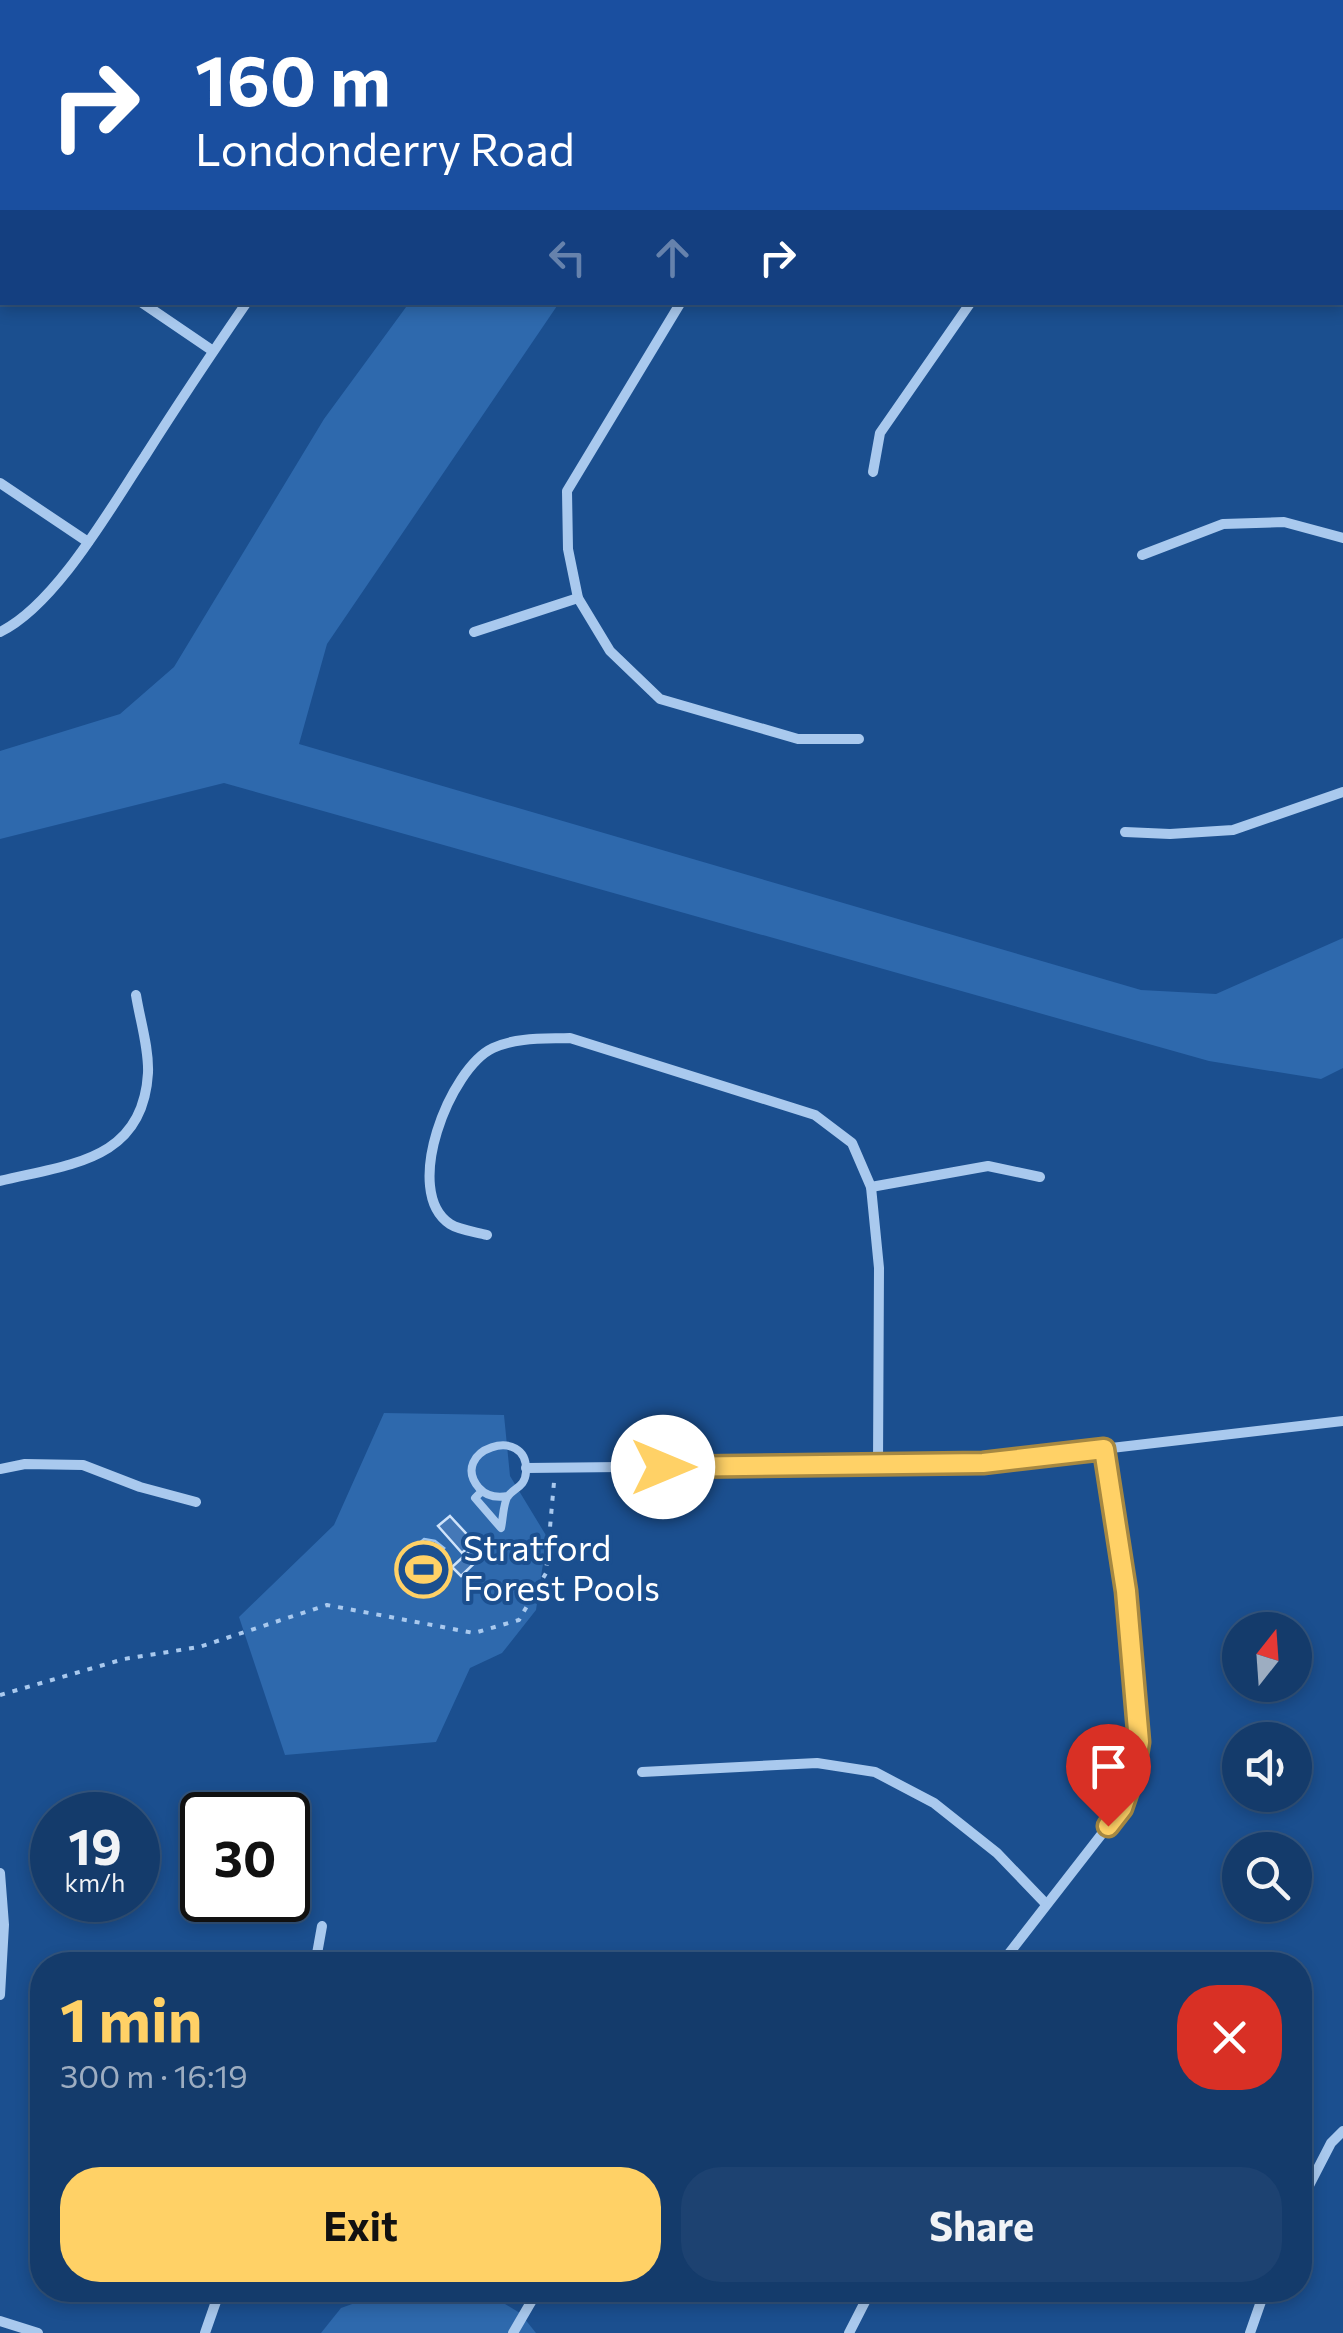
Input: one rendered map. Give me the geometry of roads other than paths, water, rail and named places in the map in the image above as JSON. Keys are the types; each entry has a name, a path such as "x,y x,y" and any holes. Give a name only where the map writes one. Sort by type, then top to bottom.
{"street":[{"path":"145,305 213,351"},
{"path":"0,632 14,625 46,594 88,542 245,305"},
{"path":"679,305 567,491 568,549 578,598 610,652 660,698 798,739 858,738"},
{"path":"872,472 880,433 968,305"},
{"path":"0,483 88,542"},
{"path":"1142,554 1223,524 1284,522 1343,538"},
{"path":"474,632 578,598"},
{"path":"1124,832 1233,830 1343,792"},
{"path":"0,1181 76,1162 119,1144 142,1114 148,1070 136,995"},
{"path":"487,1236 449,1224 432,1203 428,1172 454,1088 471,1063 494,1047 529,1039 570,1038 814,1115 852,1142 871,1188 878,1268 878,1465"},
{"path":"871,1188 988,1166 1040,1177"},
{"path":"526,1468 983,1463 1343,1421"},
{"path":"1010,1952 1122,1808 1134,1773 1139,1742 1126,1591 1104,1449"},
{"path":"0,1469 25,1464 83,1465 140,1488 196,1502"},
{"path":"642,1772 817,1763 874,1772 946,1813 997,1853 1046,1904"},
{"path":"0,1874 4,1926 0,1994"},
{"path":"317,1952 322,1926"},
{"path":"1312,2179 1330,2143 1343,2131"},
{"path":"204,2333 216,2302"},
{"path":"513,2333 531,2302"},
{"path":"849,2333 865,2302"},
{"path":"1250,2333 1261,2302"},
{"path":"0,2321 38,2333"}],"lane":[{"path":"504,1444 519,1452 526,1468 522,1485 499,1498 476,1484 473,1467 487,1447 504,1444"},
{"path":"482,1491 475,1498 501,1528 508,1496"}],"place":[{"name":"Stratford Forest Pools","path":"424,1569"}]}
